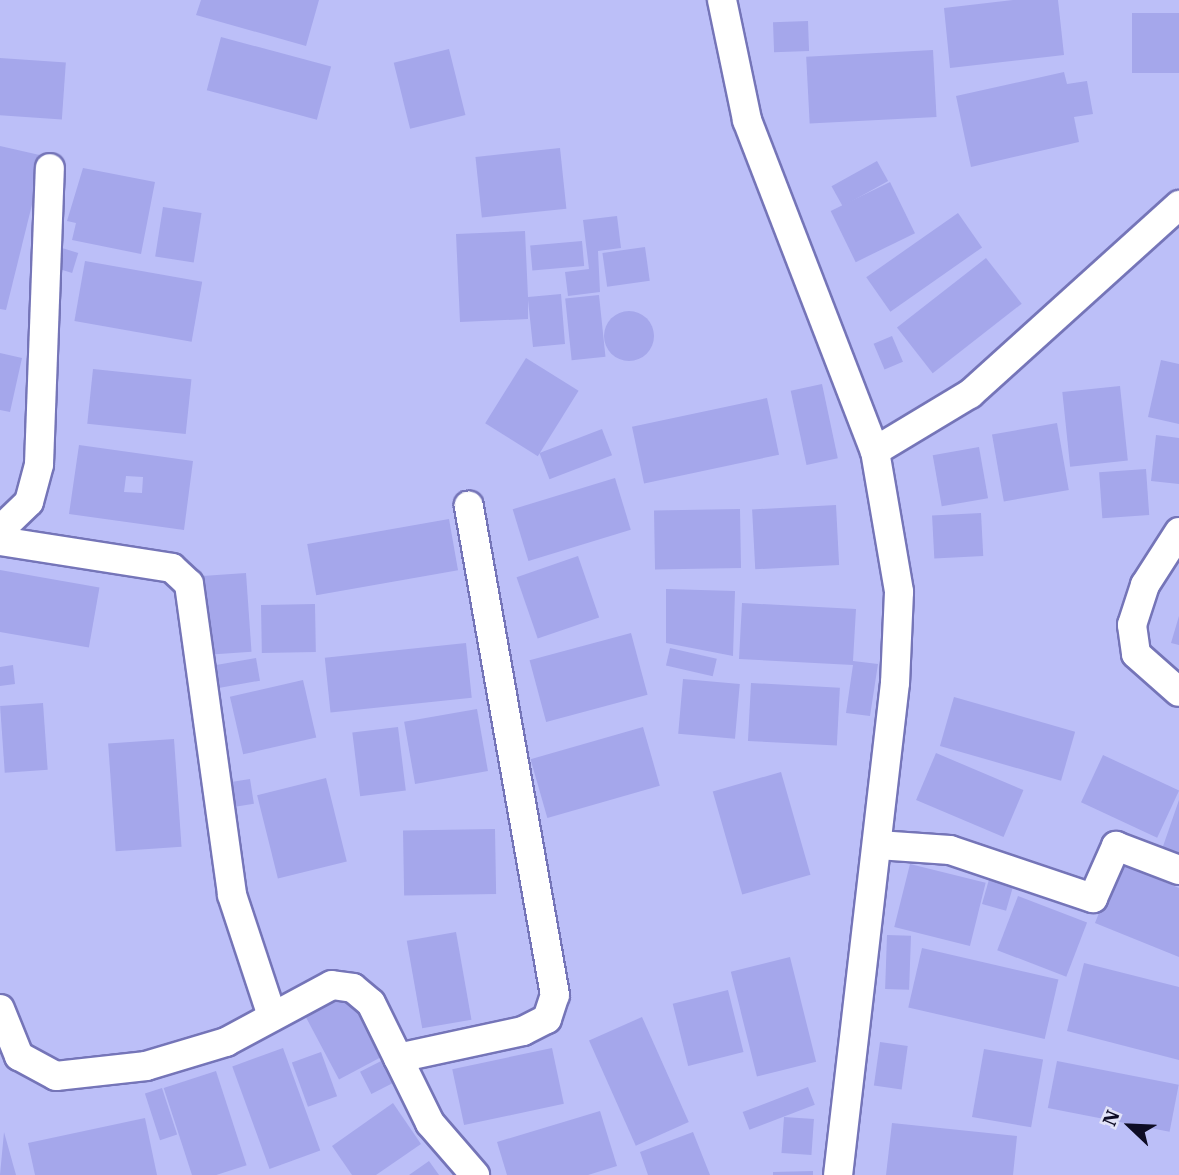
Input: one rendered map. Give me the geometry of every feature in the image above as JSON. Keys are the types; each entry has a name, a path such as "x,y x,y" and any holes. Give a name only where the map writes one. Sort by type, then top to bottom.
{"street":[{"path":"722,0 747,120 876,451 900,592 878,845 838,1175"},
{"path":"0,530 29,502 39,464 50,168"},
{"path":"876,451 970,394 1179,205"},
{"path":"398,1058 523,1031 547,1018 555,995 469,506"},
{"path":"1179,532 1145,585 1132,625 1136,654 1179,692"},
{"path":"0,541 172,568 189,584 232,895 271,1013"},
{"path":"878,845 950,850 1093,898 1116,846 1179,870"},
{"path":"0,1009 19,1056 56,1076 157,1063 226,1042 271,1013 332,985 353,988 370,1003 430,1123 475,1175"}],"building":[{"path":"201,0 319,0 306,46 196,15"},
{"path":"1013,0 1058,0 1064,55 950,68 944,8"},
{"path":"1132,13 1179,13 1179,73 1132,73"},
{"path":"808,21 809,51 774,52 773,22"},
{"path":"221,37 331,67 317,120 207,90"},
{"path":"449,49 465,115 410,129 394,63"},
{"path":"933,50 937,117 810,124 806,57"},
{"path":"0,58 66,63 62,119 0,115"},
{"path":"1064,72 1067,84 1087,81 1093,114 1074,117 1079,142 971,167 956,96"},
{"path":"0,146 44,156 6,310 0,309"},
{"path":"560,148 566,209 482,218 475,157"},
{"path":"877,161 888,181 843,206 832,186"},
{"path":"83,168 155,182 141,254 72,240 76,223 67,221"},
{"path":"890,182 915,233 856,262 831,211"},
{"path":"163,207 202,213 194,262 155,256"},
{"path":"958,213 982,247 890,312 866,277"},
{"path":"617,216 621,248 598,251 600,292 568,296 565,272 589,269 583,220"},
{"path":"525,231 528,297 561,294 565,344 533,347 528,300 528,319 460,322 456,234"},
{"path":"582,241 584,266 532,270 530,246"},
{"path":"645,247 650,281 607,287 602,253"},
{"path":"62,248 78,253 72,273 56,268"},
{"path":"986,258 1022,304 933,373 897,328"},
{"path":"85,261 202,282 192,342 74,321"},
{"path":"599,295 605,357 572,360 565,299"},
{"path":"629,311 646,319 654,336 646,353 629,361 612,353 604,336 612,319"},
{"path":"892,336 903,362 885,370 874,344"},
{"path":"0,353 22,358 10,412 0,410"},
{"path":"526,358 579,391 538,456 485,423"},
{"path":"1161,360 1179,364 1179,424 1148,417"},
{"path":"93,369 191,379 186,434 87,424"},
{"path":"822,384 838,458 807,465 791,391"},
{"path":"1120,386 1128,461 1070,467 1062,392"},
{"path":"767,398 779,455 644,483 632,427"},
{"path":"1057,423 1069,490 1004,501 992,434"},
{"path":"602,429 612,455 549,479 539,453"},
{"path":"1156,435 1179,438 1179,484 1151,481"},
{"path":"79,445 193,461 184,530 69,514","holes":["126,476 143,477 142,493 124,492"]},
{"path":"979,447 988,498 942,506 933,455"},
{"path":"1146,469 1149,515 1102,518 1099,472"},
{"path":"615,478 631,530 528,561 513,509"},
{"path":"836,505 839,565 755,569 752,509"},
{"path":"740,509 741,568 655,569 654,511"},
{"path":"981,513 983,556 934,559 932,516"},
{"path":"449,519 458,570 316,595 307,544"},
{"path":"578,556 599,617 538,639 517,577"},
{"path":"0,570 99,588 89,648 0,632"},
{"path":"246,573 252,652 201,655 195,577"},
{"path":"666,589 735,591 733,656 666,643"},
{"path":"742,603 856,609 853,661 878,664 870,716 846,713 853,665 739,659"},
{"path":"315,604 316,652 262,653 261,605"},
{"path":"1179,616 1179,645 1171,643"},
{"path":"631,633 648,695 546,722 530,660"},
{"path":"466,643 472,698 331,713 325,658"},
{"path":"670,648 717,659 713,676 666,666"},
{"path":"256,658 260,681 212,689 208,667"},
{"path":"13,665 15,684 0,686 0,667"},
{"path":"683,679 740,684 735,739 678,734"},
{"path":"303,680 316,737 243,754 230,697"},
{"path":"751,683 840,688 837,746 748,741"},
{"path":"954,697 1075,732 1061,781 940,746"},
{"path":"43,703 48,770 5,773 0,706"},
{"path":"477,709 488,771 415,784 404,722"},
{"path":"398,727 406,791 360,796 352,733"},
{"path":"643,727 660,786 547,818 531,759"},
{"path":"174,739 182,847 116,851 108,744"},
{"path":"936,753 1023,790 1004,837 916,800"},
{"path":"1103,755 1179,790 1157,838 1081,802"},
{"path":"781,772 810,875 742,894 713,792"},
{"path":"326,778 347,861 278,879 257,795"},
{"path":"250,779 254,804 227,808 223,783"},
{"path":"1179,800 1179,862 1160,855"},
{"path":"495,829 496,894 404,896 403,831"},
{"path":"1119,863 1179,888 1179,957 1095,923"},
{"path":"910,864 986,883 970,946 894,927"},
{"path":"990,876 1014,883 1006,911 982,904"},
{"path":"1018,896 1087,923 1066,977 997,950"},
{"path":"456,932 471,1020 422,1028 407,941"},
{"path":"887,935 911,936 909,990 885,989"},
{"path":"922,948 1058,979 1045,1039 908,1007"},
{"path":"790,957 816,1062 757,1077 731,972"},
{"path":"1084,963 1179,987 1179,1060 1067,1031"},
{"path":"728,990 743,1052 688,1066 673,1004"},
{"path":"348,992 382,1056 339,1079 305,1015"},
{"path":"642,1017 689,1122 636,1146 589,1041"},
{"path":"880,1042 908,1046 902,1089 874,1086"},
{"path":"283,1048 320,1150 270,1169 232,1066"},
{"path":"552,1048 564,1104 464,1125 452,1069"},
{"path":"984,1049 1043,1059 1031,1127 972,1117"},
{"path":"321,1052 337,1096 308,1107 292,1063"},
{"path":"385,1059 396,1081 371,1094 360,1072"},
{"path":"1057,1061 1179,1085 1170,1132 1048,1108"},
{"path":"216,1071 247,1165 216,1175 192,1175 164,1088"},
{"path":"808,1087 815,1105 749,1130 743,1112"},
{"path":"162,1088 177,1135 160,1140 145,1094"},
{"path":"393,1103 421,1144 376,1175 352,1175 332,1146"},
{"path":"600,1111 617,1166 588,1175 507,1175 497,1142"},
{"path":"784,1117 814,1119 811,1155 781,1153"},
{"path":"145,1118 157,1175 35,1175 28,1143"},
{"path":"892,1123 1017,1136 1013,1175 886,1175"},
{"path":"4,1132 16,1175 0,1175"},
{"path":"693,1132 710,1175 648,1175 640,1152"},
{"path":"429,1161 439,1175 409,1175"},
{"path":"813,1171 813,1175 773,1175 773,1172"}]}
